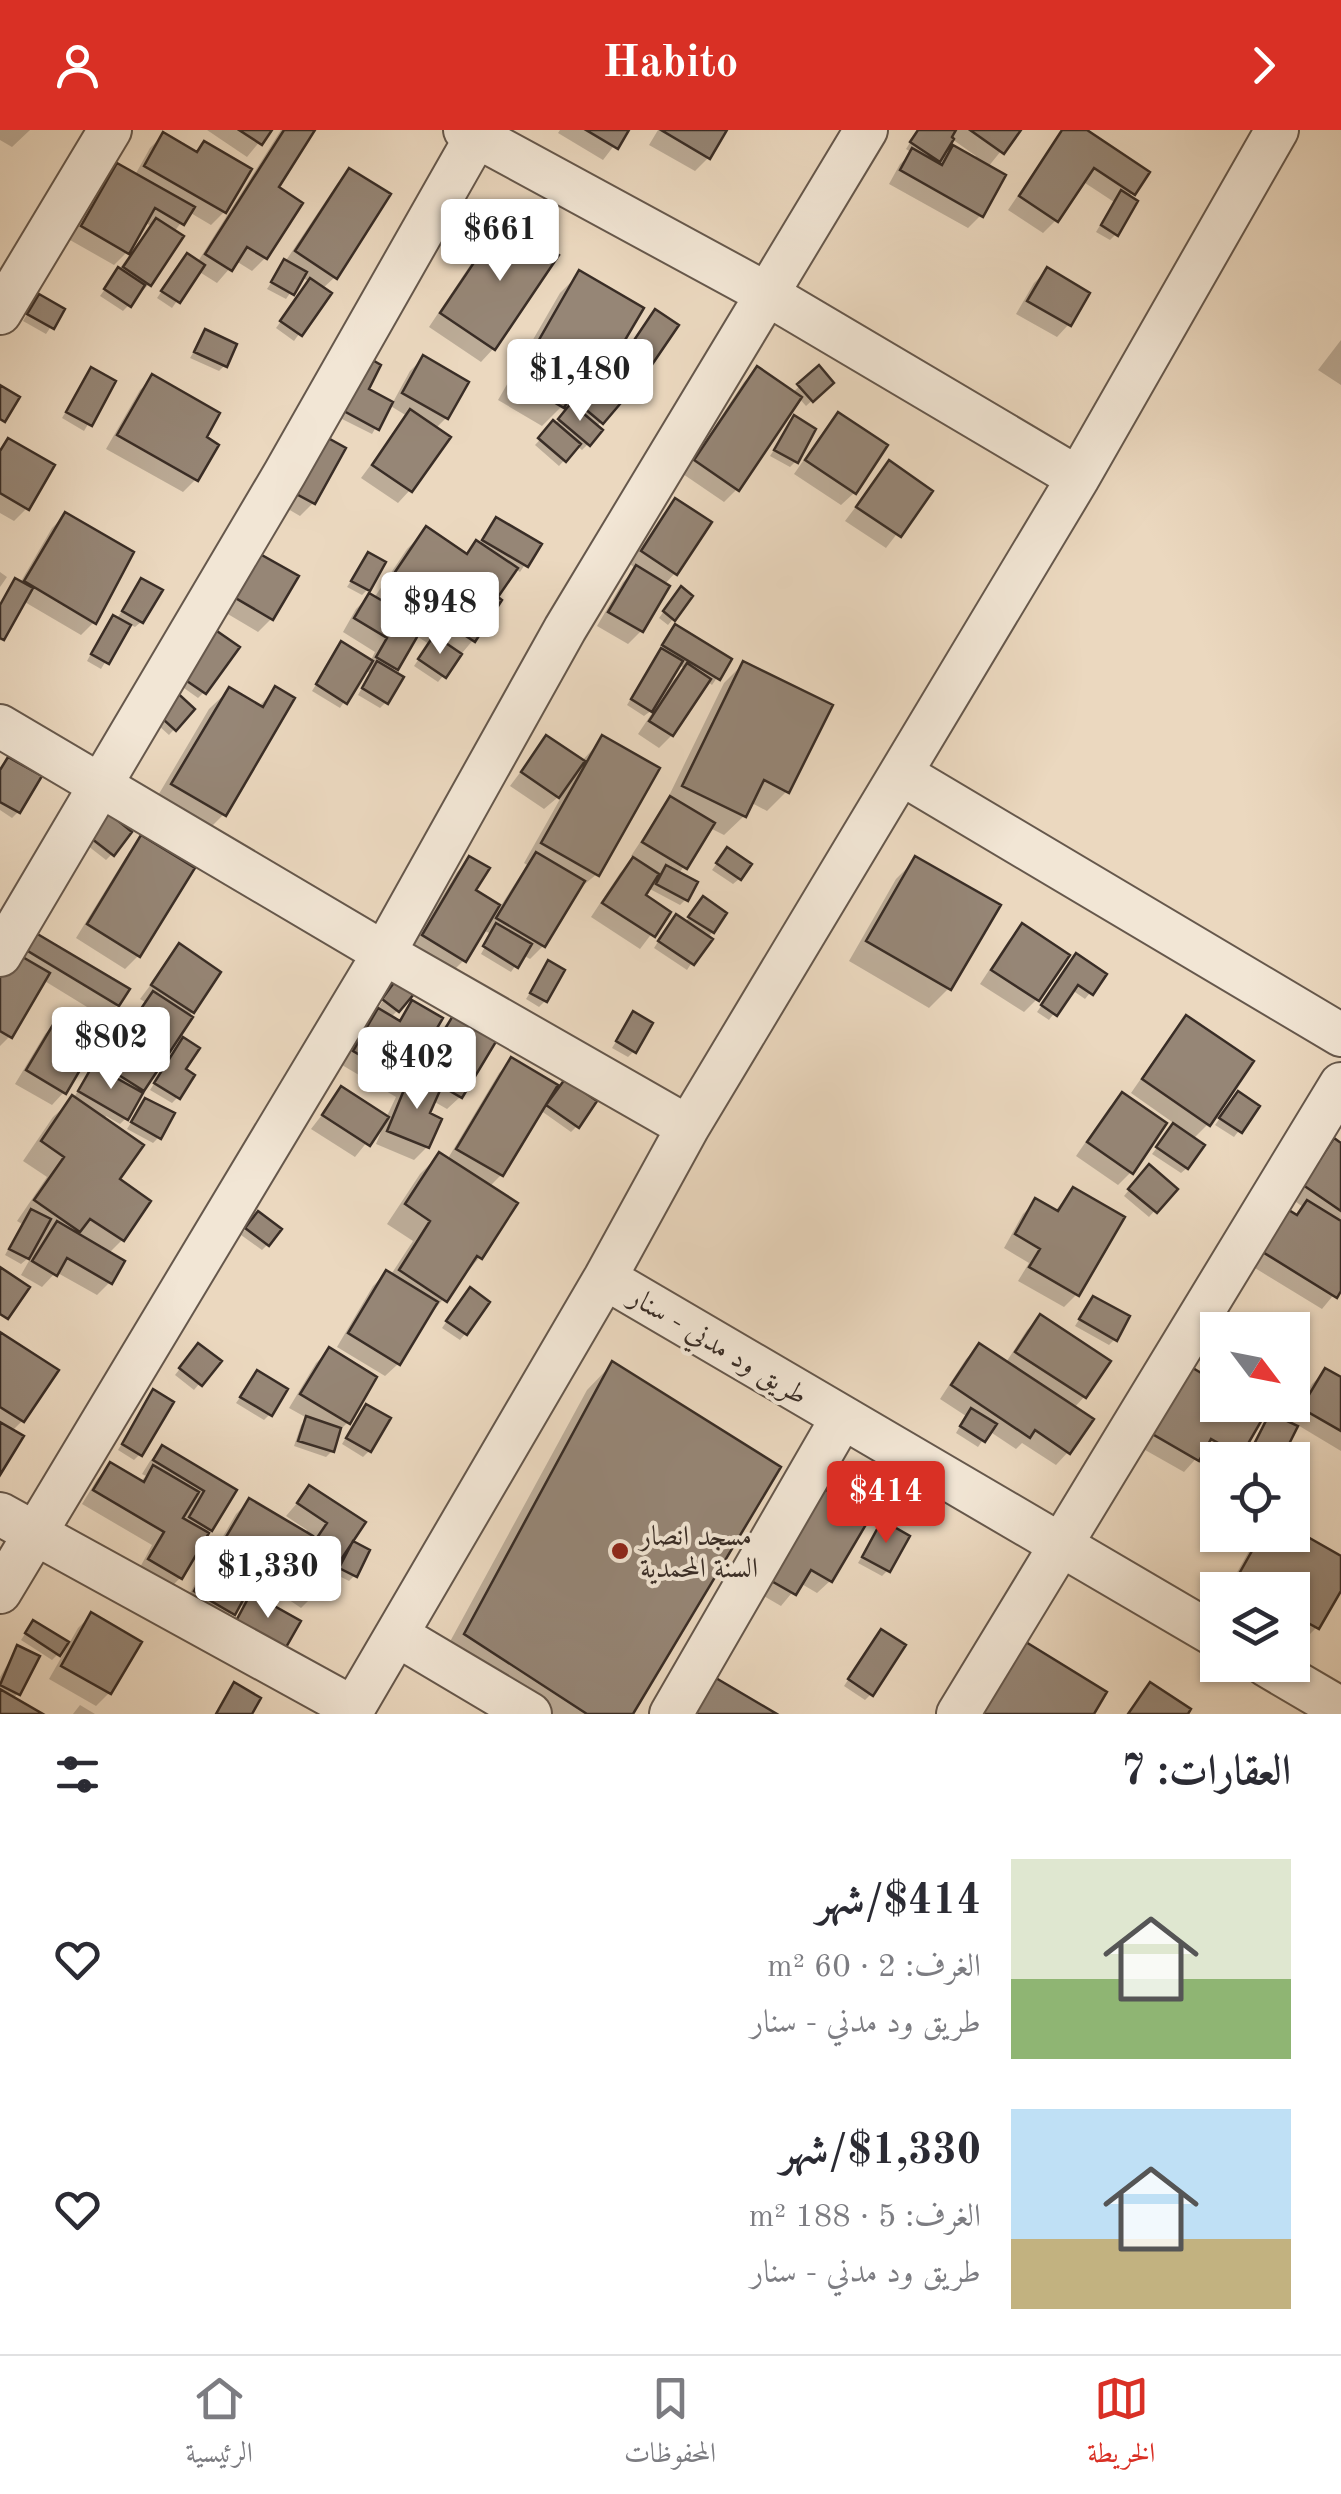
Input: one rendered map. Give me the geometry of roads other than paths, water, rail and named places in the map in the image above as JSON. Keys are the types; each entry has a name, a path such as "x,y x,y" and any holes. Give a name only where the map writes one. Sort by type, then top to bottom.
{"street":[{"path":"0,313 12,264 110,130"},
{"path":"0,1592 17,1524 384,953 566,629 866,130"},
{"path":"605,1278 688,1127 1078,478 1277,130"},
{"path":"0,955 284,473 474,132 767,294 1078,478"},
{"path":"0,726 688,1127"},
{"path":"902,774 1341,1035"},
{"path":"958,1714 1341,1084"},
{"name":"طريق ود مدني - سنار","path":"351,1711 605,1278 1200,1627"},
{"path":"671,1714 842,1418"},
{"path":"17,1524 198,1621 351,1711"},
{"path":"397,1634 530,1714"},
{"path":"1300,1682 1330,1697"}],"place":[{"name":"مسجد انصار السنة المحمدية","path":"620,1551"}]}
